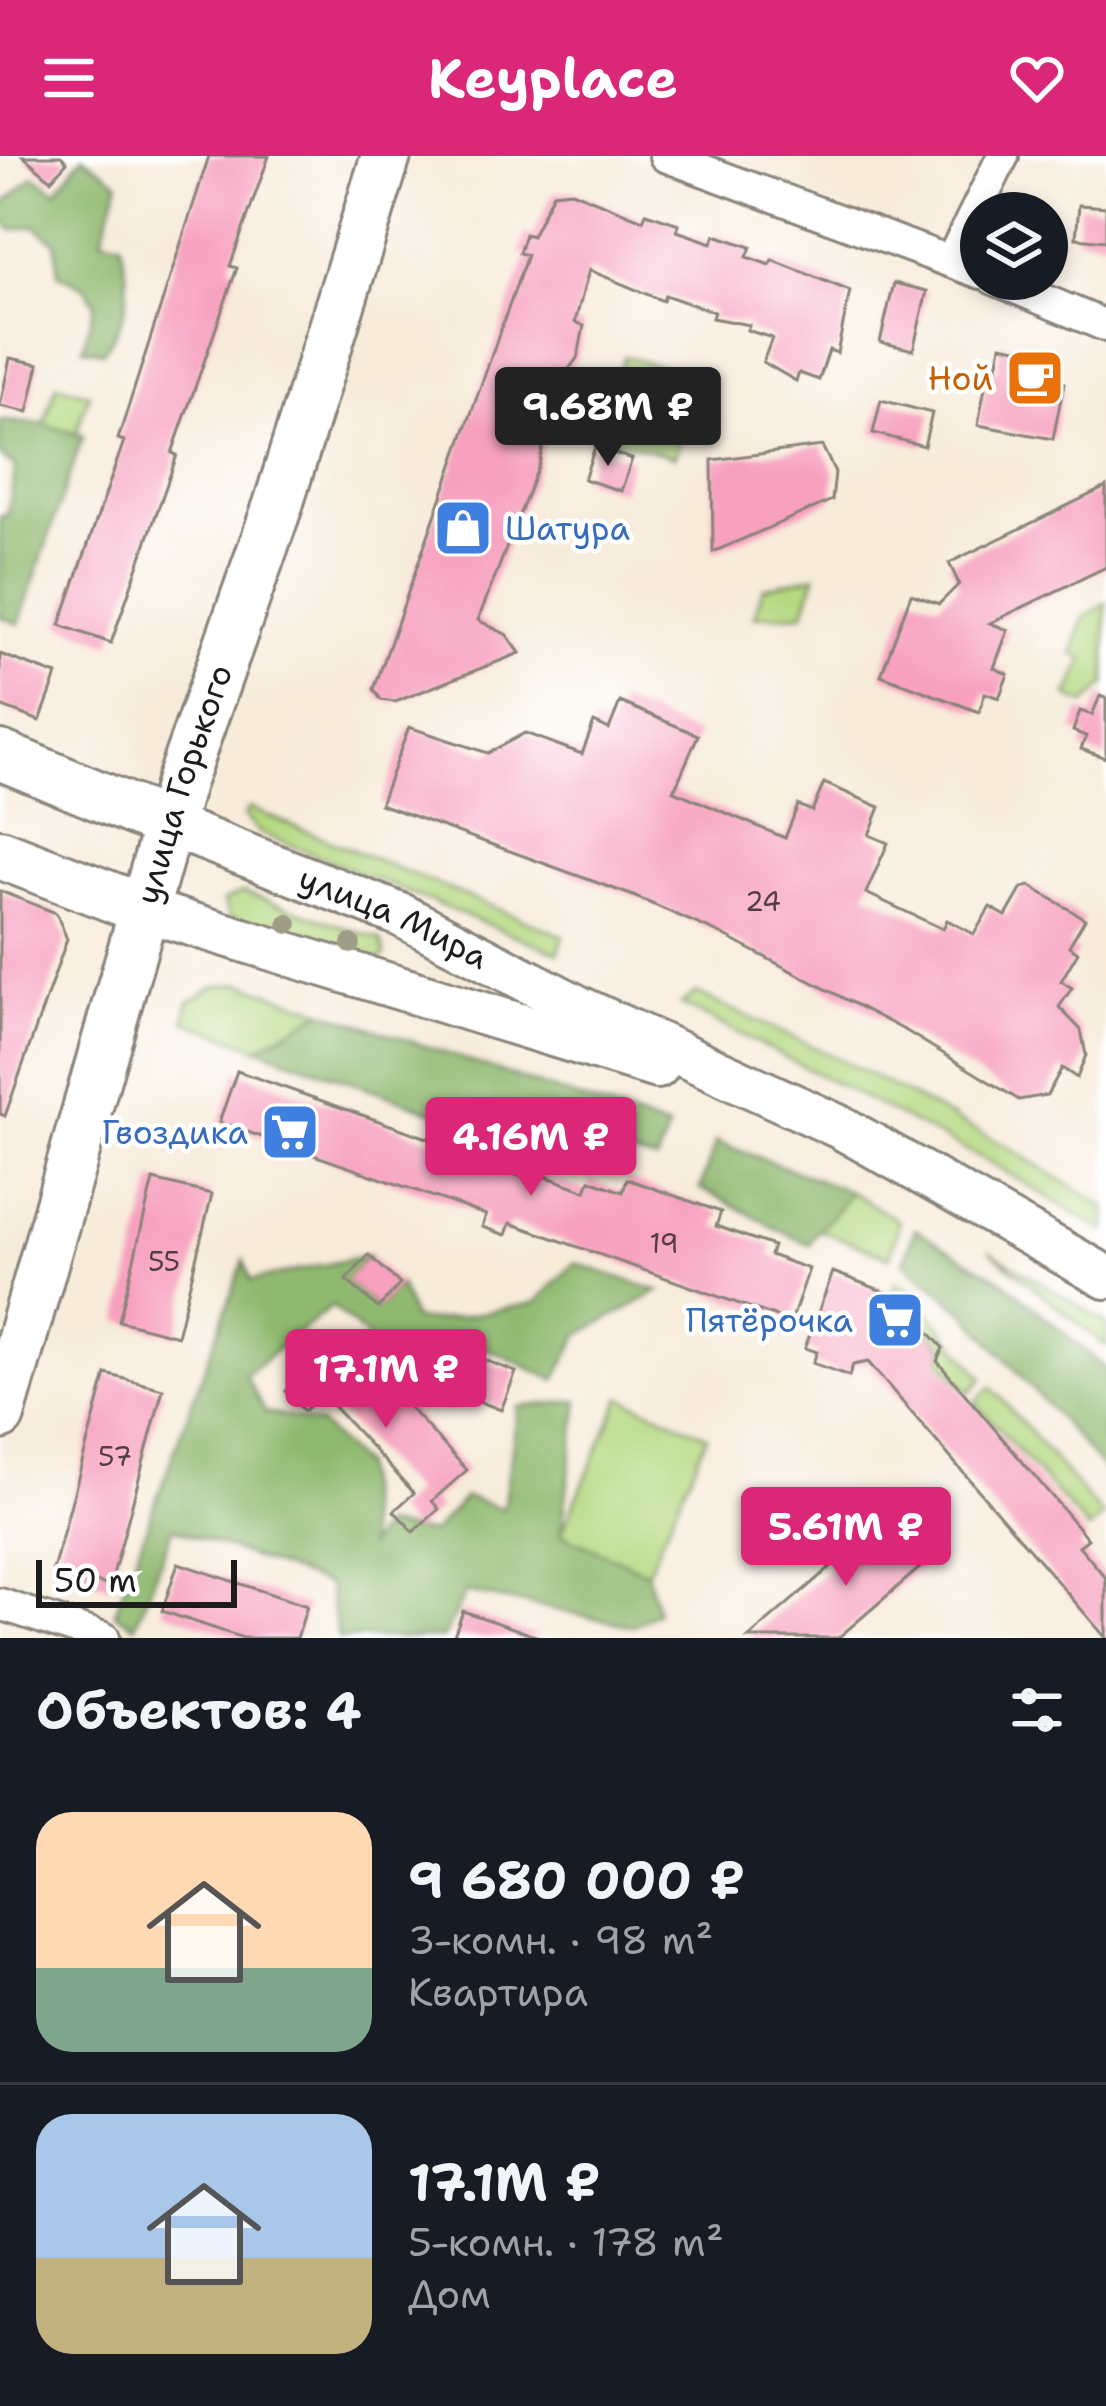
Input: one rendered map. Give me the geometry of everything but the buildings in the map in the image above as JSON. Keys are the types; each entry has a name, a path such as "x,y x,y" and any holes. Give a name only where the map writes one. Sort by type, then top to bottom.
{"main road":[{"name":"улица Горького","path":"0,1415 169,825 278,505 386,156"},
{"name":"улица Мира","path":"0,755 401,915 775,1101 842,1128 1106,1276"},
{"name":"улица Мира","path":"0,854 148,911 775,1101"}],"street":[{"path":"665,156 960,265"},
{"path":"951,261 1003,156"},
{"path":"1044,300 1106,326"},
{"path":"0,1604 104,1638"}],"green space":[{"path":"83,156 119,182 102,238 121,242 127,300 120,324 103,352 83,348 95,304 86,288 59,274 55,242 35,226 12,230 0,218 0,208 34,176 56,191"},
{"path":"624,356 698,377 675,457 601,436"},
{"path":"57,384 89,394 59,487 27,477"},
{"path":"0,421 44,424 83,436 19,624 0,617 0,516 7,516 16,467 0,456"},
{"path":"816,575 803,614 754,616 763,588"},
{"path":"1106,603 1106,684 1085,704 1068,696 1084,659 1073,654 1083,619"},
{"path":"249,808 564,936 558,953 260,833 244,816"},
{"path":"243,892 381,940 385,955 378,961 230,917 223,901"},
{"path":"241,983 323,1011 258,1048 185,1021 188,1003 212,987"},
{"path":"696,993 844,1061 1006,1146 1106,1207 1106,1232 991,1163 681,1004"},
{"path":"323,1011 668,1129 657,1161 623,1152 578,1164 258,1048"},
{"path":"716,1142 849,1191 899,1221 890,1257 817,1229 810,1244 700,1189"},
{"path":"716,1142 849,1191 810,1244 700,1189"},
{"path":"915,1229 1006,1283 1106,1369 1106,1472 964,1311 904,1262"},
{"path":"989,1250 1106,1323 1106,1346"},
{"path":"369,1255 347,1280 378,1308 400,1284 413,1320 437,1321 535,1303 575,1263 659,1291 579,1335 555,1380 484,1347 446,1409 332,1306 245,1375 265,1412 320,1424 362,1466 368,1546 383,1526 432,1533 465,1497 503,1509 518,1407 579,1401 561,1534 647,1572 657,1612 634,1626 466,1592 443,1638 338,1638 328,1585 173,1528 135,1626 115,1613 244,1260 251,1281"},
{"path":"896,1282 909,1288 983,1378 969,1393 941,1360 945,1348 893,1290"},
{"path":"991,1387 1103,1516 1089,1530 975,1402"},
{"path":"621,1397 707,1436 647,1572 561,1534"}],"place":[{"name":"Ной","path":"1035,378"},
{"name":"Шатура","path":"463,528"},
{"name":"Гвоздика","path":"290,1132"},
{"name":"Пятёрочка","path":"895,1320"}]}
